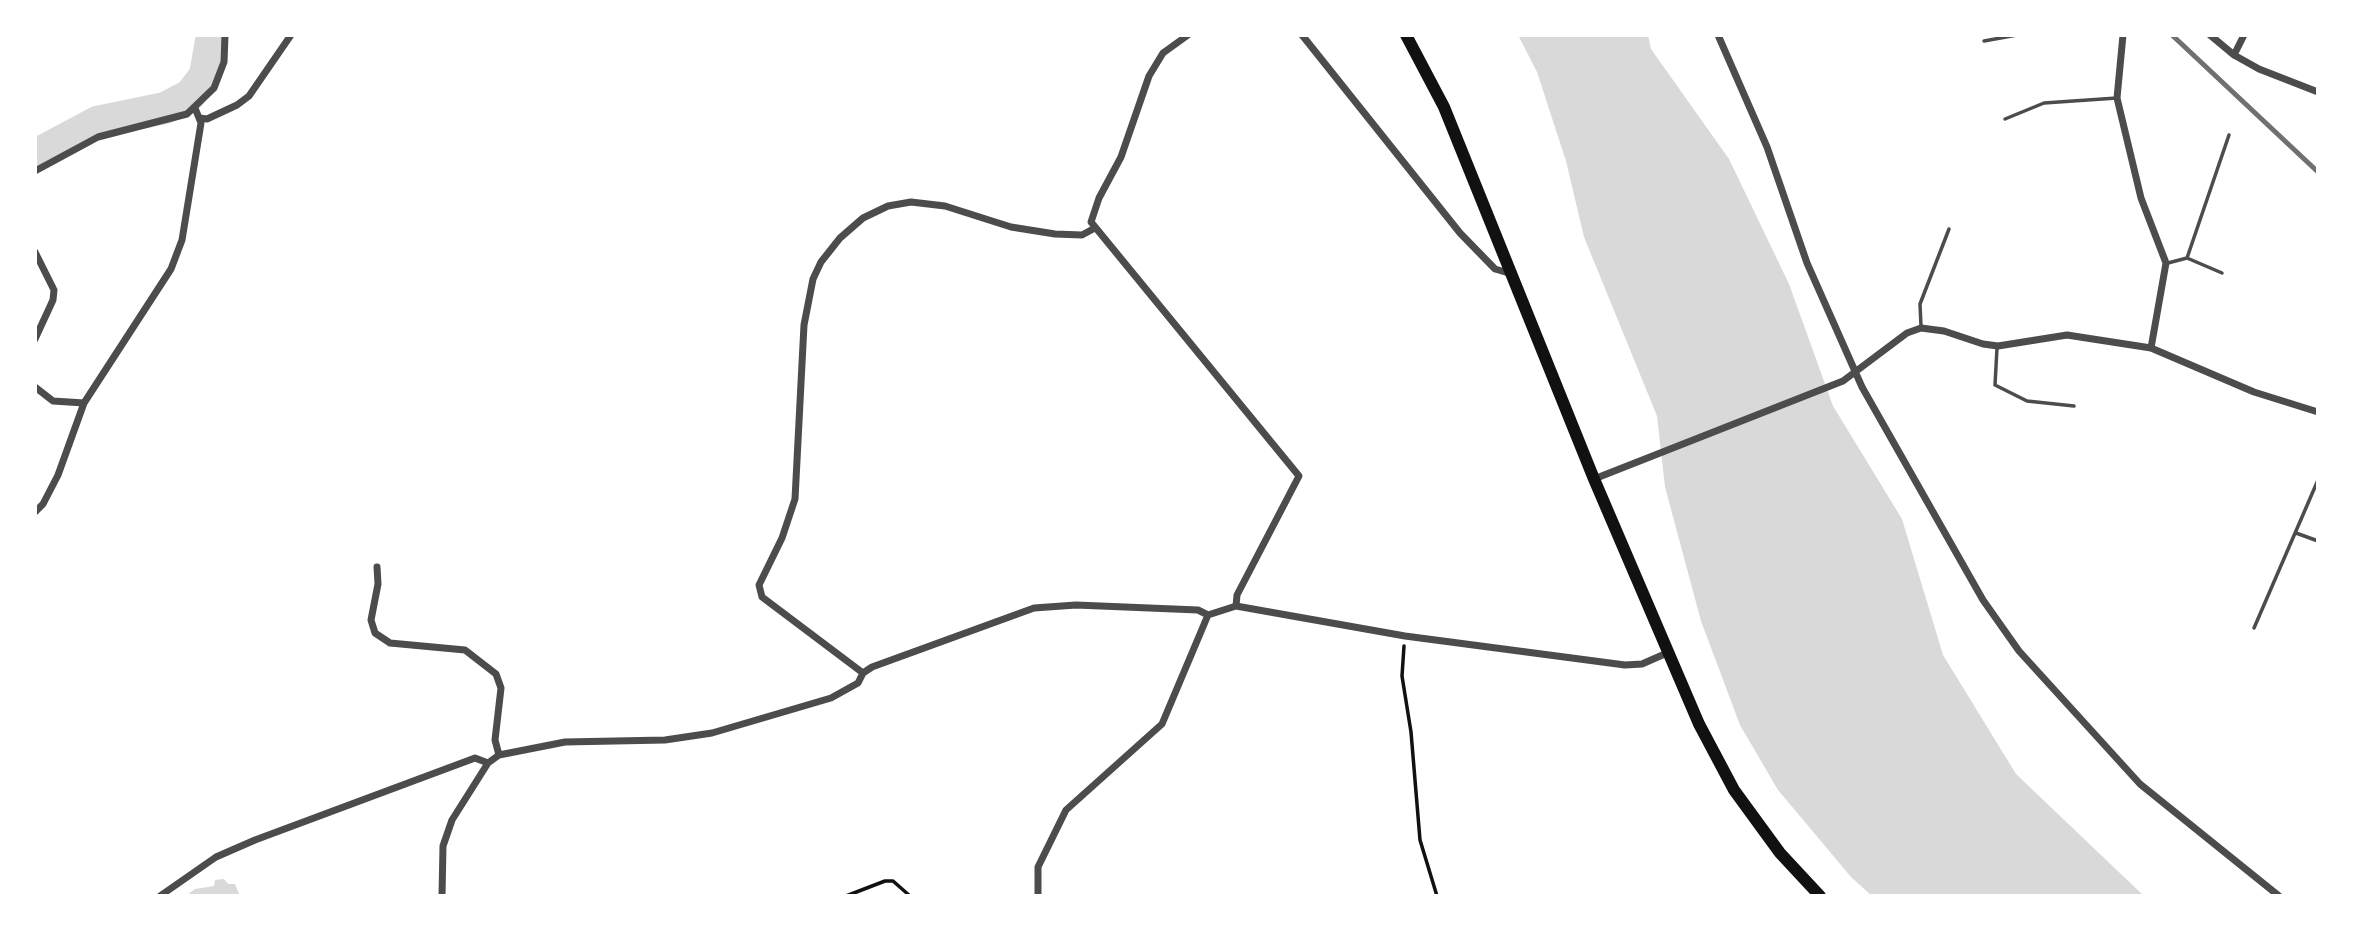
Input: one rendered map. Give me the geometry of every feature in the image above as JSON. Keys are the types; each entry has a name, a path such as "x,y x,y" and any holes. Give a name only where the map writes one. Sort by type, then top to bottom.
{"main road":[{"path":"1406,35 1444,107 1667,653 1734,790 1780,853 1820,896"}],"street":[{"path":"35,171 91,140 187,114 214,88 224,62 225,35"},
{"path":"200,118 207,119 237,105 249,96 291,35"},
{"path":"1188,35 1175,41 1163,53 1149,76 1121,157 1099,198 1091,222 1093,229 1299,476 1237,595 1236,606"},
{"path":"1302,35 1460,233 1495,269 1514,275"},
{"path":"1718,35 1767,148 1816,286 1857,373 1949,544 1983,600 2020,652 2140,785 2279,896"},
{"path":"2123,35 2117,98 2141,198 2166,263 2151,348"},
{"path":"2210,35 2234,55 2259,69 2318,92"},
{"path":"2234,55 2244,35"},
{"path":"35,512 43,504 58,475 84,403 171,269 182,240 200,118 195,108"},
{"path":"863,673 762,597 760,585 782,538 795,499 804,325 813,279 821,261 840,238 863,218 888,206 911,202 944,206 1010,227 1055,234 1082,235 1093,229"},
{"path":"35,339 53,300 54,290 36,256"},
{"path":"1594,479 1843,381 1907,333 1922,328 1998,345 2067,335 2151,348 2255,392 2318,412"},
{"path":"35,387 53,401 84,403"},
{"path":"377,567 378,584 371,620 375,633 390,643 465,650 496,674 501,688 495,740 499,755"},
{"path":"442,896 443,846 449,828 488,763 499,755 565,742 665,740 712,733 831,698 858,684 863,673 872,667 1034,608 1076,606 1198,610 1208,615 1236,606 1405,636 1625,665 1642,664 1667,653"},
{"path":"1038,896 1038,867 1066,810 1162,724 1208,615"},
{"path":"160,896 216,856 255,840 475,758 488,763"}],"lane":[{"path":"1984,41 2017,35"},
{"path":"2005,119 2044,103 2117,98"},
{"path":"2187,258 2228,135"},
{"path":"1922,328 1920,303 1950,229"},
{"path":"2166,263 2187,258 2222,273"},
{"path":"1998,345 1995,386 2027,401 2074,406"},
{"path":"2254,628 2318,480"},
{"path":"2296,533 2318,541"}],"path":[{"path":"1405,636 1402,676 1411,732 1415,798 1423,852 1437,896"},
{"path":"846,896 884,881 893,881 910,896"}],"shaded area":[{"path":"1518,35 1648,35 1651,49 1729,159 1789,284 1833,406 1902,519 1943,655 2016,774 2144,896 1872,896 1851,877 1778,790 1740,725 1701,621 1665,487 1657,416 1584,237 1566,161 1537,72"},
{"path":"224,879 228,884 235,884 240,896 186,896 195,889 214,886 215,880"}],"waterway":[{"path":"35,155 97,122 165,108 190,95 205,75 212,35"}],"railway":[{"path":"2172,35 2318,172"}]}
